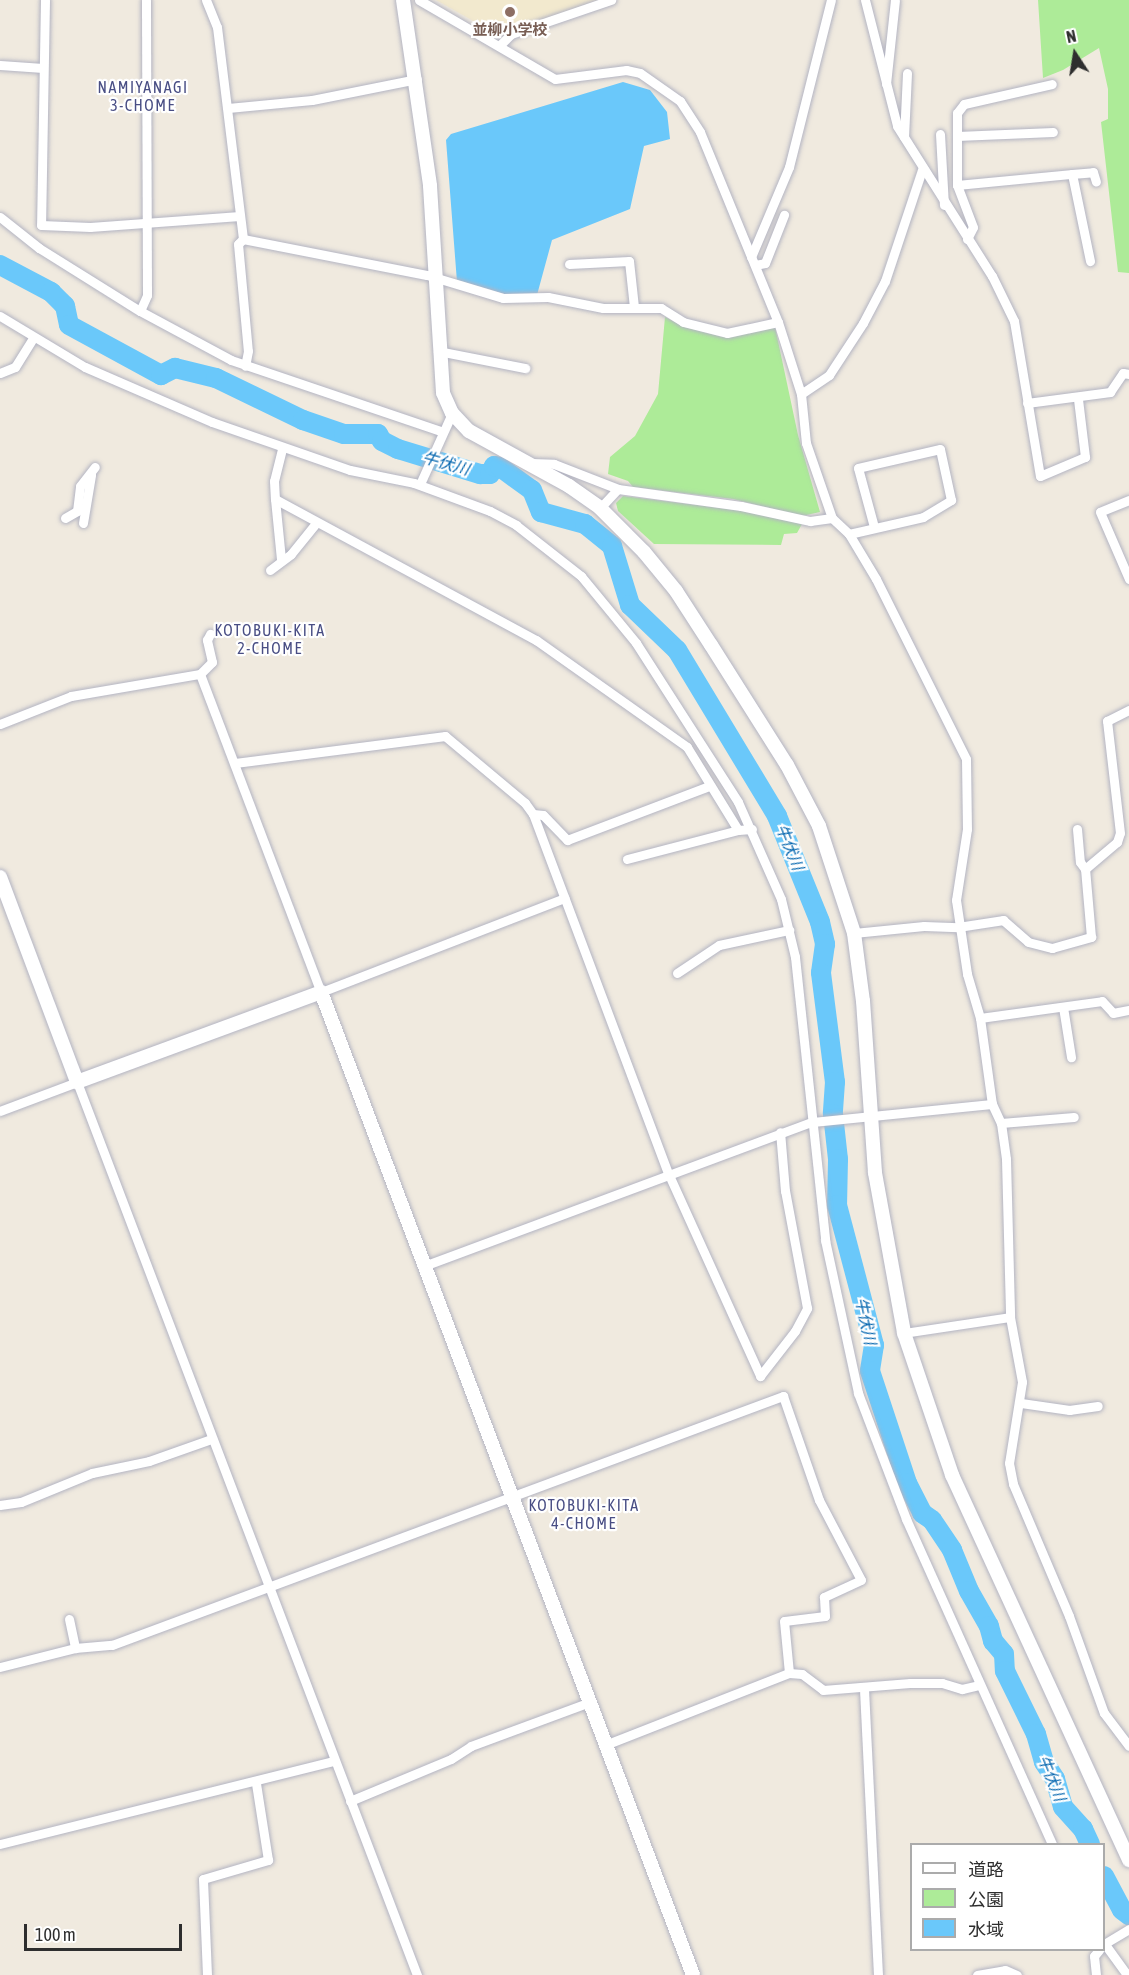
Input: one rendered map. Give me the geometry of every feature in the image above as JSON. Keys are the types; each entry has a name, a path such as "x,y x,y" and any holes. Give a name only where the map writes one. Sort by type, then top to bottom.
{"street":[{"path":"45,0 41,225 145,224 240,216"},
{"path":"140,312 147,295 146,0"},
{"path":"207,0 217,27 243,238 238,244 248,351 245,366"},
{"path":"403,0 417,79 430,186 438,351 443,393 452,413 469,431 530,463 600,508 676,591 787,765 834,863 854,933 867,1117 886,1244 904,1333 952,1475 1129,1860"},
{"path":"419,0 555,79 626,70 647,77 680,101 700,132 778,322 801,394 806,443 832,518 849,534 887,599 966,759 970,795 956,900 958,927 980,1018 992,1104 1001,1123 1006,1159 1010,1317 1022,1382 1021,1403 1009,1445 1013,1484 1069,1616 1104,1713 1129,1746"},
{"path":"499,45 511,34 611,0"},
{"path":"753,261 789,167 831,0"},
{"path":"865,0 885,87 903,138 921,170 1004,297 1014,321 1040,476 1085,458 1078,399"},
{"path":"885,87 895,0"},
{"path":"0,65 43,68"},
{"path":"903,138 908,73"},
{"path":"228,108 312,100 417,79"},
{"path":"967,239 973,227 957,184 957,112 964,104 1052,84"},
{"path":"957,136 1053,132"},
{"path":"940,134 944,205"},
{"path":"801,394 829,375 863,323 885,281 921,170"},
{"path":"957,184 1093,172 1096,182"},
{"path":"1072,174 1090,261"},
{"path":"753,261 765,263 784,215"},
{"path":"0,217 40,249 140,312 245,366 440,433"},
{"path":"243,238 434,277 503,298 548,297 603,308 661,308 684,322 727,333 778,322"},
{"path":"569,264 629,261 634,307"},
{"path":"0,316 33,338 85,367 282,448 350,470 421,482 507,520 581,576 636,643 752,829 789,930 814,1122 831,1278 858,1393 906,1519 1051,1843"},
{"path":"0,373 15,367 33,338"},
{"path":"438,351 525,368"},
{"path":"1028,403 1078,399 1110,392 1123,373 1129,374"},
{"path":"421,482 440,433 452,413"},
{"path":"281,559 274,481 282,448"},
{"path":"849,534 922,517 951,500 940,449 858,468 874,527"},
{"path":"530,463 554,464 618,489 741,506 810,522 832,518"},
{"path":"65,518 77,511 80,486 93,471 83,523"},
{"path":"600,508 618,489"},
{"path":"275,499 536,640 687,747 738,830"},
{"path":"1129,500 1100,512 1129,577"},
{"path":"270,570 281,559 291,554 316,523"},
{"path":"0,724 70,696 200,674 212,662 207,640 210,634"},
{"path":"200,674 693,1975"},
{"path":"1084,869 1117,842 1119,833 1107,721 1129,710"},
{"path":"235,763 445,736 525,803 533,814 669,1175 760,1377 795,1331 807,1308 785,1191 780,1132"},
{"path":"533,814 543,815 567,840 709,786"},
{"path":"627,859 738,830 752,829"},
{"path":"854,933 924,926 958,927 1003,920 1028,942 1052,948 1091,937 1077,829"},
{"path":"0,877 266,1585 417,1975"},
{"path":"0,1111 321,992 564,898"},
{"path":"677,973 719,945 789,930"},
{"path":"980,1018 1102,1001 1113,1013 1129,1010"},
{"path":"1063,1006 1071,1057"},
{"path":"424,1266 780,1132 814,1122 992,1104"},
{"path":"1001,1123 1074,1116"},
{"path":"904,1333 1010,1317"},
{"path":"0,1666 75,1648 112,1645 266,1585 783,1396 819,1500 861,1580 824,1597 825,1616 784,1621 789,1673"},
{"path":"1021,1403 1069,1410 1098,1406"},
{"path":"0,1505 21,1502 92,1473 149,1461 211,1438"},
{"path":"69,1619 75,1648"},
{"path":"605,1744 789,1673 802,1674 823,1690 864,1689 910,1683 942,1683 962,1689 980,1685"},
{"path":"864,1689 878,1975"},
{"path":"350,1801 451,1758 471,1746 590,1702"},
{"path":"0,1844 127,1810 256,1783 333,1761"},
{"path":"207,1975 203,1879 268,1860 256,1783"},
{"path":"1127,1975 1106,1943 1129,1929"},
{"path":"1096,1975 1094,1956 1098,1951"},
{"path":"977,1975 1005,1970 1017,1975"}],"shaded area":[{"name":"並柳小学校","path":"436,0 598,0 500,36"}],"green space":[{"path":"1038,0 1129,0 1129,273 1118,272 1101,122 1108,119 1108,89 1099,48 1063,70 1043,78"},
{"path":"665,317 685,327 723,337 775,327 798,435 820,512 802,516 733,499 633,487 628,481 608,474 610,457 635,436 658,394"},
{"path":"623,496 745,511 802,524 797,533 784,534 781,545 654,544 618,511 616,503"}],"water":[{"path":"623,82 650,90 667,112 670,139 644,146 630,209 552,240 537,295 504,294 457,282 446,140 451,134"}],"waterway":[{"name":"牛伏川","path":"0,265 51,292 65,306 69,325 161,375 175,368 216,378 303,420 344,434 378,434 382,441 398,449 480,474 490,474 494,466 500,467 532,490 541,512 585,524 612,546 630,605 677,650 777,816 820,922 825,944 821,973 835,1082 833,1114 838,1159 837,1205 874,1345 870,1371 907,1483 922,1513 932,1520 952,1550 969,1591 989,1626 993,1641 1004,1654 1005,1671 1036,1734 1044,1762 1055,1779 1063,1807 1083,1829 1090,1843"},
{"name":"牛伏川","path":"1105,1878 1122,1910 1129,1915"}],"place":[{"name":"並柳小学校","path":"510,12"}],"district":[{"name":"NAMIYANAGI 3-CHOME","path":"143,96"},
{"name":"KOTOBUKI-KITA 2-CHOME","path":"270,639"},
{"name":"KOTOBUKI-KITA 4-CHOME","path":"584,1514"}]}
